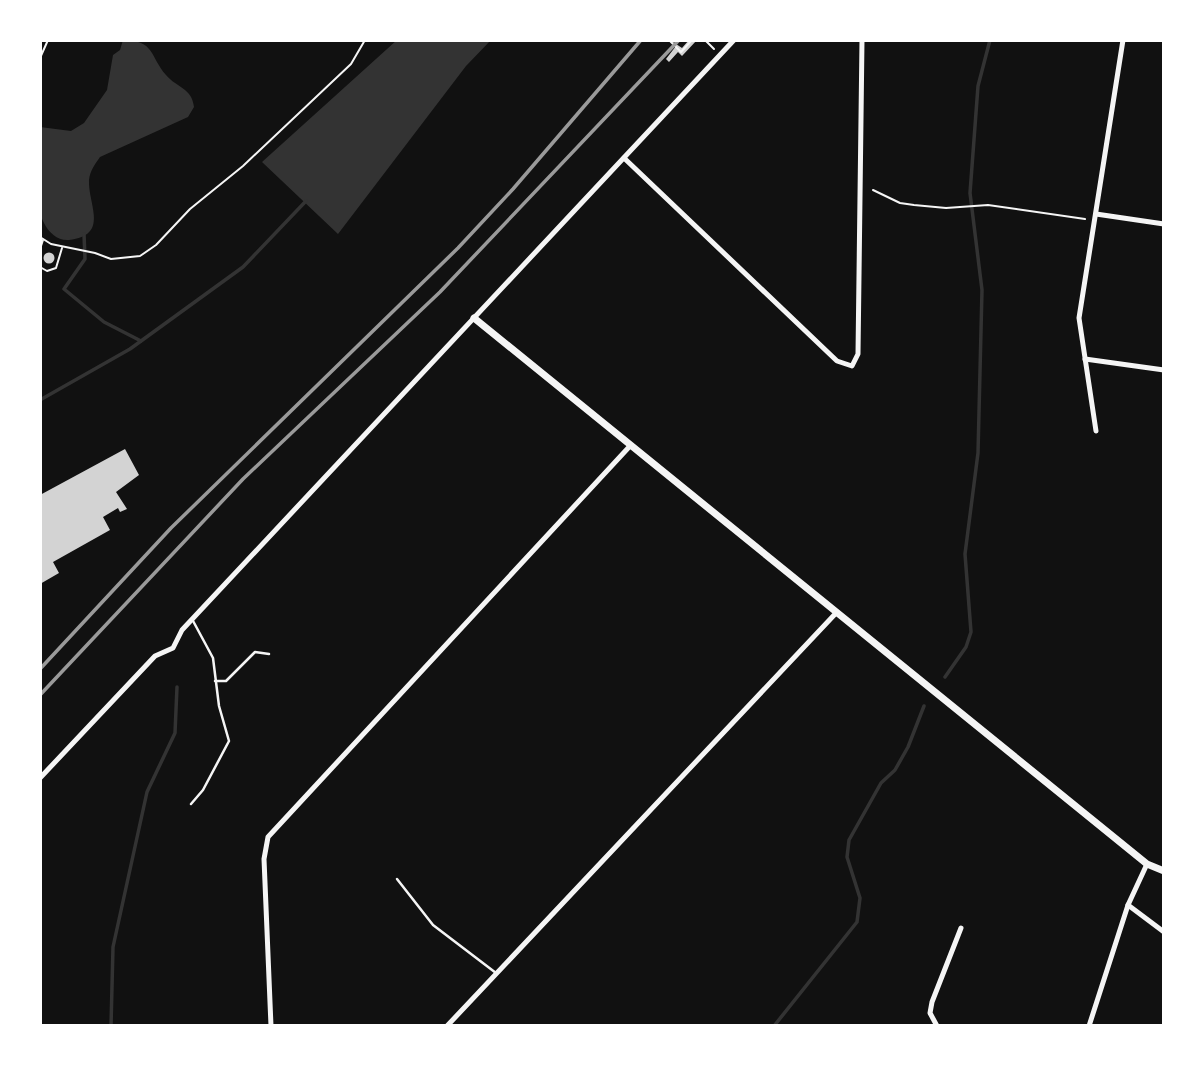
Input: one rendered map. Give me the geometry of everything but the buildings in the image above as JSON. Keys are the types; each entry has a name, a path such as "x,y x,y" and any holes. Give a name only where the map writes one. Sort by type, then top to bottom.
{"street":[{"path":"40,778 155,656 173,648 182,630 734,40"},
{"path":"624,159 837,361 852,366 858,354 862,40"},
{"path":"1096,431 1079,318 1123,40"},
{"path":"1096,214 1164,224"},
{"path":"474,318 1147,864 1164,871"},
{"path":"1085,359 1164,370"},
{"path":"271,1026 264,859 268,837 629,446"},
{"path":"447,1026 837,612"},
{"path":"1089,1026 1128,905 1147,864"},
{"path":"1128,905 1164,932"},
{"path":"935,1025 930,1013 932,1002 961,928"}],"lane":[{"path":"191,804 203,790 229,746 210,650 192,620"},
{"path":"215,681 226,681 255,652 269,654"},
{"path":"397,879 433,925 496,973"}],"path":[{"path":"40,58 48,40"},
{"path":"40,249 42,238 63,247 124,260 140,256 156,245 190,209 243,166 351,64 365,40"},
{"path":"668,40 681,52 692,40"},
{"path":"705,40 709,44"},
{"path":"873,190 900,203 946,208 982,205 1086,219 1096,214"},
{"path":"40,267 47,271 56,268 63,247"}],"shaded area":[{"path":"123,40 146,46 166,75 187,92 194,107 188,117 100,157 89,180 93,225 82,237 61,239 48,230 41,215 38,191 40,127 71,131 84,123 107,90 113,55 120,50"},
{"path":"397,40 491,40 466,66 338,234 262,162"}],"waterway":[{"path":"945,677 966,647 971,632 965,554 978,453 982,290 970,193 978,86 990,40"},
{"path":"40,400 130,349 243,267 306,201"},
{"path":"84,234 85,259 64,289 104,322 141,341"},
{"path":"111,1026 113,947 147,792 175,733 177,687"},
{"path":"774,1026 857,922 860,898 847,857 849,840 881,783 895,770 908,747 924,706"}],"railway":[{"path":"40,669 171,528 458,248 513,189 641,40"},
{"path":"40,695 243,479 440,292 679,40"}]}
